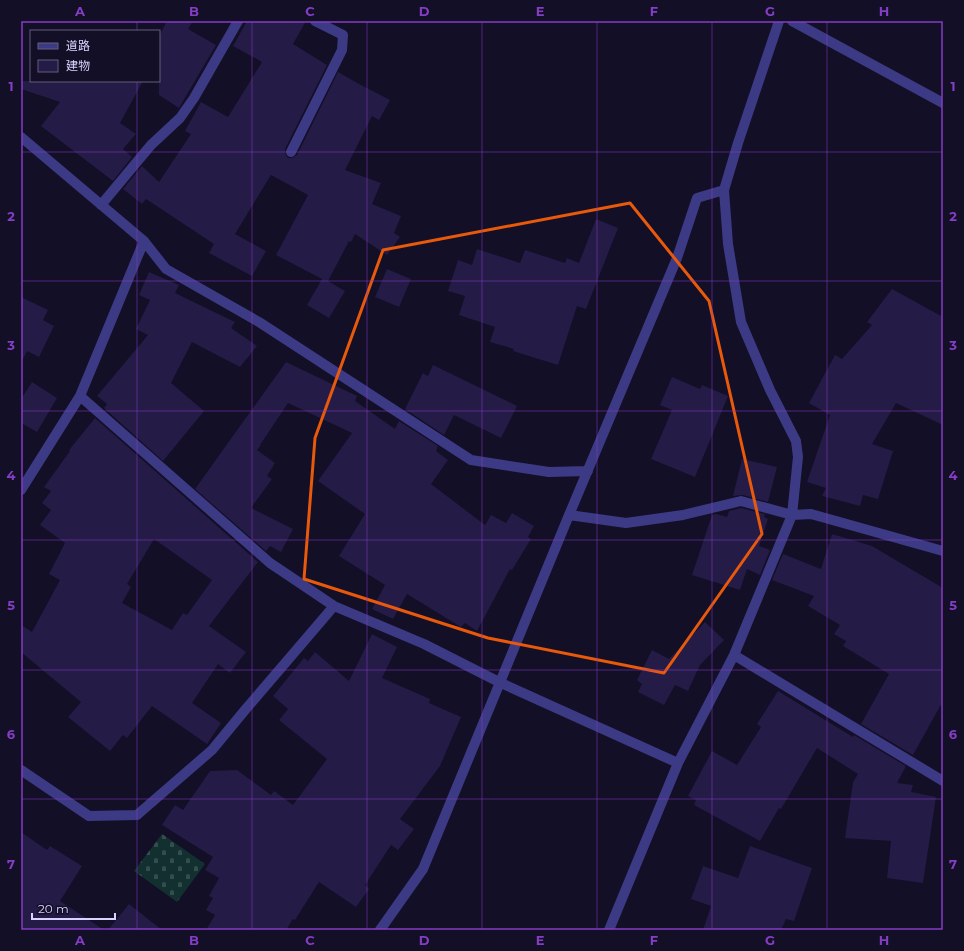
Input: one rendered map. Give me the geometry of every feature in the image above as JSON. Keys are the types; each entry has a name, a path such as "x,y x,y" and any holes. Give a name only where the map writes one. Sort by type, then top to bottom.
{"street":[{"path":"101,205 151,145 180,118 194,98 238,21"},
{"path":"291,152 342,50 343,35 315,21"},
{"path":"609,930 678,763 734,655 792,515 798,457 796,441 770,390 741,322 728,244 724,190 738,143 779,21"},
{"path":"792,21 943,103"},
{"path":"21,137 144,241 166,270 259,322 471,460 550,472 588,471"},
{"path":"380,930 423,869 569,515 678,258 697,198 724,190"},
{"path":"21,490 80,396 144,241"},
{"path":"80,396 270,563 334,606 424,644 501,683 678,763"},
{"path":"569,515 626,523 683,515 742,501 792,515 811,514 943,551"},
{"path":"21,770 89,816 137,816 212,750 334,606"},
{"path":"734,655 943,781"}],"highlighted area":[{"path":"630,203 709,301 762,534 664,673 488,638 304,579 315,438 383,250"}],"green space":[{"path":"162,834 205,864 177,902 134,871"}],"building":[{"path":"167,21 193,21 188,29 216,45 179,108 159,95 160,34"},
{"path":"247,21 306,21 293,44 327,65 285,149 285,153 288,158 292,158 297,155 338,72 390,100 379,120 372,116 345,170 381,183 372,204 401,216 394,233 400,237 387,255 355,234 351,242 349,241 328,281 345,291 329,318 307,305 322,279 276,255 308,195 271,175 235,234 266,251 252,276 209,253 214,244 146,199 142,204 123,189 142,166 159,182 191,134 185,131 201,102 228,117 262,62 233,46"},
{"path":"21,81 142,82 120,123 136,134 123,149 132,157 113,181 41,126 60,102 21,89"},
{"path":"596,219 618,228 586,309 577,306 558,365 490,342 495,327 459,315 465,296 448,291 458,260 472,265 477,249 520,263 525,250 565,263 567,258 579,263"},
{"path":"387,269 411,279 399,307 375,297"},
{"path":"149,272 179,285 175,293 235,322 231,328 257,346 240,367 192,342 171,383 204,411 163,461 104,408 107,404 97,396 148,335 136,329 150,300 139,295"},
{"path":"892,289 943,317 943,425 896,403 872,444 893,451 878,499 863,495 860,506 822,496 826,488 807,482 830,415 809,403 835,355 842,359 872,325 867,322"},
{"path":"21,297 48,310 43,320 54,326 39,357 27,351 21,363"},
{"path":"286,362 357,396 355,401 395,429 399,421 438,446 436,451 448,460 431,484 485,525 491,515 506,523 512,513 534,526 528,537 531,539 512,570 510,569 477,631 465,623 461,627 407,594 393,619 372,609 385,585 339,556 365,514 318,481 352,433 288,403 257,450 275,463 267,476 272,479 251,508 293,529 281,552 270,546 266,551 195,489"},
{"path":"433,365 517,406 501,438 454,415 444,435 405,409 423,373 428,376"},
{"path":"672,377 700,389 702,385 728,396 695,477 651,459 672,410 660,405"},
{"path":"32,382 57,398 37,432 21,423 21,399"},
{"path":"95,418 258,562 209,626 246,652 230,673 218,664 192,703 221,723 207,744 152,706 127,738 123,735 110,751 68,717 81,702 21,652 21,625 32,632 60,580 49,574 65,543 40,525 51,510 42,503 51,491 44,487 70,451 69,450","holes":["154,539 212,580 187,615 183,613 172,630 122,603 131,587 127,584"]},
{"path":"742,459 777,467 768,502 743,495 733,496"},
{"path":"741,508 765,514 764,517 768,519 759,546 770,550 760,575 747,569 740,590 692,575 712,515 716,514 727,517 729,511"},
{"path":"832,534 872,546 943,588 943,701 913,755 861,724 889,674 843,646 846,641 834,634 840,625 808,606 814,596 772,580 783,554 821,569"},
{"path":"705,622 724,640 700,665 688,691 675,685 664,705 638,692 642,684 637,680 652,650 669,659"},
{"path":"372,634 397,647 382,678 430,699 429,703 461,717 440,766 400,819 414,829 398,850 391,845 365,885 369,889 356,907 319,882 295,920 293,919 286,930 206,930 215,915 206,910 213,898 209,896 219,878 205,870 213,857 162,825 175,805 183,810 210,771 237,770 271,795 274,791 293,805 327,759 279,720 288,709 273,696 304,658 308,661 315,652 349,681"},
{"path":"778,691 853,737 854,735 906,766 897,783 913,785 911,792 936,797 923,883 887,878 891,841 845,838 853,782 858,774 817,748 760,841 694,805 696,800 688,796 712,751 737,765 761,727 757,724"},
{"path":"21,832 47,850 50,846 82,866 60,901 104,930 21,930"},
{"path":"750,846 812,868 794,921 786,919 781,930 703,930 711,906 691,899 703,866 738,878"},
{"path":"129,904 162,930 108,930"}]}
